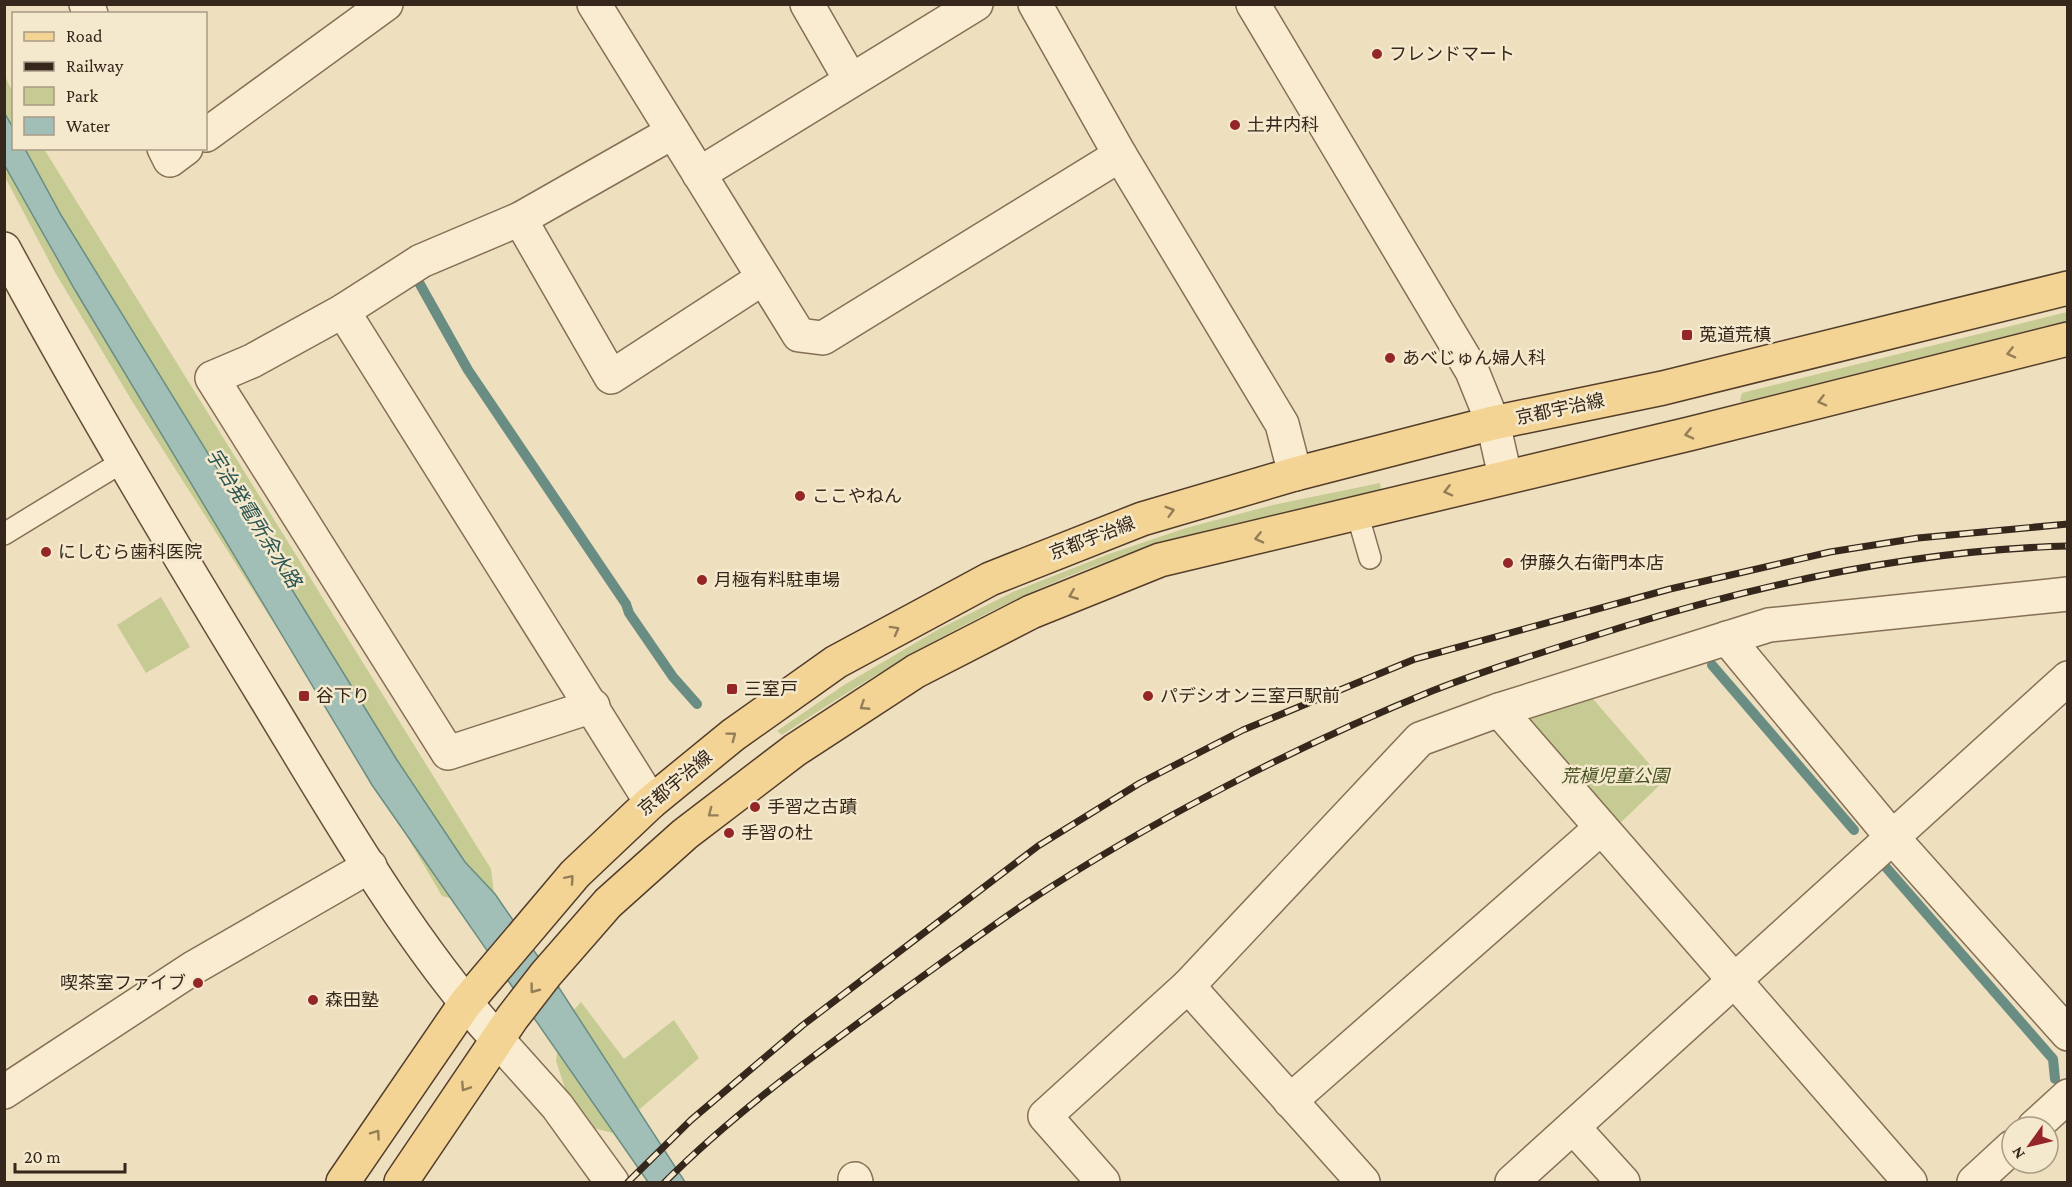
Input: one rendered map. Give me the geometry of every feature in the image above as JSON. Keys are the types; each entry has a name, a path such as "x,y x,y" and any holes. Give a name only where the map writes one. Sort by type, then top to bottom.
{"main road":[{"name":"京都宇治線","path":"343,1182 465,1004 575,874 651,802 733,735 836,662 990,579 1142,519 1295,474 1493,423 1663,388 2067,288"},
{"path":"401,1182 504,1029 557,961 608,903 685,834 795,750 916,671 1031,612 1160,561 1505,476 1689,434 2067,339"}],"street":[{"path":"207,134 386,4"},
{"path":"594,4 799,335 823,338 1120,155"},
{"path":"807,4 850,79"},
{"path":"699,174 850,79 976,4"},
{"path":"1035,4 1120,155 1282,424 1295,474"},
{"path":"1253,4 1472,371 1493,423 1505,476"},
{"path":"593,706 448,753 212,378 252,361 343,311 421,261 520,219 673,132"},
{"path":"165,150 170,160 183,150"},
{"path":"520,219 611,377 764,278"},
{"path":"4,249 123,462 370,866 465,1004 504,1029 612,1182"},
{"path":"343,311 593,706 651,802"},
{"path":"1103,1182 1045,1116 1188,986 1420,739 1499,710 1768,625 2067,594"},
{"path":"1727,638 1892,837 2067,1034"},
{"path":"1512,1182 2067,678"},
{"path":"1499,710 1910,1182"},
{"path":"1290,1101 1601,828"},
{"path":"4,1092 193,968 370,866"},
{"path":"1188,986 1363,1182"},
{"path":"1573,1127 1623,1182"},
{"path":"1974,1182 2000,1158"}],"lane":[{"path":"4,534 123,462"},
{"path":"1357,513 1370,558"}],"green space":[{"path":"4,74 12,91 12,150 45,150 491,869 494,894 454,899 442,896 371,775 135,406 56,274 5,177"},
{"path":"2067,312 2067,323 1742,402 1740,400 1742,393"},
{"path":"1380,483 1381,490 1180,538 1102,563 1054,582 960,627 915,652 782,735 777,731 844,685 939,629 1013,592 1109,554 1186,528 1273,505"},
{"path":"161,597 190,647 146,673 117,625"},
{"name":"荒槇児童公園","path":"1587,692 1664,781 1615,828 1520,718"},
{"path":"581,1002 624,1059 674,1020 699,1058 612,1133 590,1127 566,1091 556,1061 562,1023"}],"water":[{"path":"4,112 12,126 12,150 26,150 61,215 397,760 465,862 495,894 552,977 685,1182 648,1182 372,785 75,290 5,166"}],"waterway":[{"path":"417,279 468,370 626,604 629,613 673,677 697,704"},
{"path":"1712,665 1854,830"},
{"path":"1884,865 2053,1059 2055,1079"}],"railway":[{"path":"628,1182 691,1120 803,1025 1038,846 1140,783 1243,730 1415,659 1670,589 1830,552 1918,538 2068,524"},
{"path":"665,1182 720,1131 777,1084 837,1038 1026,903 1122,843 1224,787 1328,736 1432,691 1478,674 1619,628 1729,597 1784,583 1897,562 1954,554 2068,546"}],"place":[{"name":"フレンドマート","path":"1377,54"},
{"name":"土井内科","path":"1235,125"},
{"name":"莵道荒槙","path":"1687,335"},
{"name":"あべじゅん婦人科","path":"1390,358"},
{"name":"ここやねん","path":"800,496"},
{"name":"にしむら歯科医院","path":"46,552"},
{"name":"伊藤久右衛門本店","path":"1508,563"},
{"name":"月極有料駐車場","path":"702,580"},
{"name":"三室戸","path":"732,689"},
{"name":"谷下り","path":"304,696"},
{"name":"パデシオン三室戸駅前","path":"1148,696"},
{"name":"手習之古蹟","path":"755,807"},
{"name":"手習の杜","path":"729,833"},
{"name":"喫茶室ファイブ","path":"198,983"},
{"name":"森田塾","path":"313,1000"}],"water label":[{"name":"宇治発電所余水路","path":"254,518"}]}
